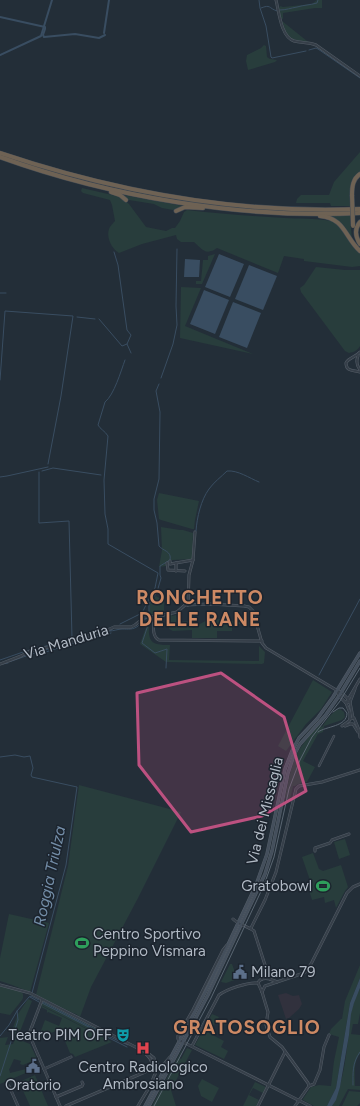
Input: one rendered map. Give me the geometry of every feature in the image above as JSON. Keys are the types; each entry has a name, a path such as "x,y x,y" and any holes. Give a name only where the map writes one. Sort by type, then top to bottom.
{"highway":[{"path":"0,153 52,170 90,180 148,193 179,198 218,203 296,209 360,208"},
{"path":"0,157 116,194 126,200"},
{"path":"360,174 355,178 353,183 352,195 354,239 360,247"},
{"path":"82,183 156,198 229,209"},
{"path":"176,211 185,207 306,213 360,213"},
{"path":"306,213 329,217 337,221 360,251"},
{"path":"360,222 356,231 360,244"}],"main road":[{"name":"Via dei Missaglia","path":"149,1106 208,995 256,885 267,854 289,756 299,738 318,719 360,653"},
{"name":"Via dei Missaglia","path":"145,1106 180,1040 192,1013 209,985 229,943 258,890 272,851 288,773 294,755 300,744 339,696 360,661"}],"street":[{"path":"276,0 285,34 289,39 316,45 360,76"},
{"path":"360,352 356,361 357,367 360,371"},
{"path":"358,355 348,360 346,366 352,371 360,371"},
{"path":"352,359 356,361"},
{"path":"354,370 357,367"},
{"path":"188,605 189,574 193,560 194,532"},
{"path":"170,561 170,564 193,560"},
{"path":"167,563 168,570 185,571"},
{"path":"176,563 176,571"},
{"name":"Via Manduria","path":"0,664 30,651 52,647 114,627 131,627 143,618 178,612 184,606 188,605 210,604 245,606 253,611 262,641 268,650 337,691"},
{"path":"154,616 154,636 159,640 262,641"},
{"path":"353,724 355,720 351,719 350,702 360,679"},
{"path":"346,703 357,686"},
{"path":"337,691 350,702"},
{"path":"337,691 339,696 346,703 353,724 360,737"},
{"path":"346,703 350,702"},
{"path":"351,719 342,726 353,724"},
{"path":"319,766 334,736"},
{"path":"251,928 265,900 280,861 294,792 302,785 322,782 360,770"},
{"path":"315,851 315,848 350,834"},
{"path":"259,986 265,986 304,973 308,969 347,893 351,888 360,884"},
{"path":"232,919 251,928 254,932 271,981 268,985"},
{"path":"258,983 259,980 262,979 266,968"},
{"path":"262,979 270,979 277,982"},
{"path":"193,1048 219,995 252,982 258,983"},
{"path":"258,983 268,1012 266,1025 270,1037 286,1052 309,1086"},
{"path":"0,985 24,991 152,1056 158,1066"},
{"path":"262,992 265,986"},
{"path":"42,1000 29,1034 60,1106"},
{"path":"192,1013 195,1019"},
{"path":"295,1106 309,1086 314,1084 320,1070 324,1047 329,1035"},
{"path":"180,1040 193,1048 310,1106"},
{"path":"258,1106 286,1052"},
{"path":"138,1106 149,1088 154,1075 152,1071 151,1059 145,1053"},
{"path":"66,1106 145,1072 158,1069 158,1066 164,1064 171,1056"},
{"path":"44,1069 71,1057"},
{"path":"56,1097 82,1086 82,1082"},
{"path":"10,1086 18,1106"}],"highlighted area":[{"path":"221,673 284,717 306,791 262,816 191,832 139,765 137,693"}],"shaded area":[{"path":"286,993 293,996 299,995 302,1004 299,1009 286,1019 278,995"}],"green space":[{"path":"317,0 322,0 322,8 283,13 283,19 281,18 280,6 312,4"},
{"path":"282,21 309,42 291,38 286,32"},
{"path":"264,45 266,46 267,57 277,60 275,62 248,70 246,61 247,55"},
{"path":"360,152 360,172 353,179 350,192 350,206 331,206 330,203 296,203 297,199 301,195 329,195 334,182"},
{"path":"82,188 121,197 129,204 146,227 166,231 175,228 184,212 187,210 248,216 331,220 340,226 360,252 360,266 352,267 304,261 304,259 284,256 278,273 217,248 208,252 194,242 181,242 177,239 176,235 142,244 119,253 112,246 108,236 109,228 115,221 110,200 83,193 81,191"},
{"path":"123,195 183,206 173,210 162,208 154,204 129,200"},
{"path":"350,216 352,240 331,217"},
{"path":"215,254 202,284 196,284 196,281 201,281 203,260 208,260 208,256"},
{"path":"316,267 360,270 360,346 354,352 349,353 345,351 301,292 300,288 304,285"},
{"path":"181,287 201,288 185,326 253,354 180,338"},
{"path":"159,493 199,501 194,529 159,519 157,500"},
{"path":"161,527 193,533 192,559 173,560 165,562 166,566 159,567 162,550"},
{"path":"156,596 164,601 164,613 149,615 150,602"},
{"path":"172,614 172,616 176,615 178,622 191,621 193,628 211,618 239,622 242,615 243,616 240,624 232,624 232,631 217,631 217,638 192,638 192,630 173,631 169,629 170,617 167,615"},
{"path":"150,618 149,630 151,640 160,645 170,645 169,660 259,661 259,646 265,652 264,663 166,662 140,644 148,622 146,620"},
{"path":"313,680 332,692 321,709 306,724 286,751 278,746"},
{"path":"340,709 344,712 345,717 342,720 324,726 323,732 318,734 303,761 315,767 307,782 293,786 290,800 288,800 285,797 291,771 298,753 305,741 315,730 320,725 322,727 332,714"},
{"name":"Centro Sportivo Peppino Vismara","path":"79,785 181,812 91,987 80,1017 36,995 68,866"},
{"path":"345,839 350,855 339,859 334,842"},
{"path":"313,853 319,869 323,871 341,865 348,887 336,908 334,900 325,903 324,897 312,900 308,887 312,886 302,857"},
{"path":"9,914 49,923 30,992 0,981 0,958"},
{"path":"230,964 232,964 236,975 249,975 226,983 221,982"},
{"path":"360,965 360,978 350,1003 336,1088 327,1106 314,1106 303,1099 311,1087 319,1085 331,1086 339,1037 329,1034 331,1029 342,1019 345,1001"},
{"path":"0,986 20,991 23,994 22,1000 10,1015 0,1013"},
{"path":"360,988 360,1013 358,1024 353,1024 351,1034 360,1035 360,1054 355,1065 355,1086 360,1086 360,1090 348,1089 339,1106 332,1106 339,1090 344,1071 350,1018 355,998"},
{"path":"28,999 32,1001 17,1039 30,1044 37,1059 23,1065 20,1064 21,1061 14,1059 9,1069 10,1073 26,1069 28,1072 0,1084 0,1038 8,1037 5,1045 13,1044 15,1038 10,1036 18,1014"},
{"path":"43,1002 109,1035 107,1039 41,1005"},
{"path":"42,1006 112,1042 75,1057 70,1053 60,1029 40,1038 39,1036 45,1020 59,1026 62,1018 48,1012 47,1013 47,1010 41,1007"},
{"path":"212,1014 219,1017 209,1033 224,1041 221,1047 228,1051 224,1059 195,1045"},
{"path":"184,1046 179,1058 181,1059 187,1048 192,1050 171,1090 176,1106 152,1106"},
{"path":"35,1075 48,1106 30,1106 19,1082"},
{"path":"202,1079 219,1088 212,1102 201,1096 198,1086"},
{"path":"255,1082 266,1087 263,1093 253,1088 249,1095 259,1100 256,1106 243,1106"},
{"path":"349,1091 360,1092 360,1103 357,1106 342,1106"}],"water":[{"path":"219,254 244,264 230,297 205,287"},
{"path":"185,259 200,260 199,277 184,277"},
{"path":"249,265 277,276 263,310 235,299"},
{"path":"204,290 229,300 215,334 190,324"},
{"path":"233,302 261,313 247,348 219,337"},
{"path":"360,978 360,988 351,1014 340,1087 336,1100 332,1106 327,1106 336,1088 350,1003"}],"waterway":[{"path":"0,55 41,36 52,0"},
{"path":"104,33 109,0"},
{"path":"259,0 266,26 271,57 306,51"},
{"path":"280,10 317,3 318,0"},
{"path":"261,8 268,6 277,11"},
{"path":"0,17 45,27 44,37 75,34 99,38 105,35"},
{"path":"309,50 316,48 318,49 360,78"},
{"path":"161,378 173,344 177,325 177,249"},
{"name":"Roggia Triulza","path":"114,252 118,265 127,330 131,335 127,344 131,353"},
{"path":"0,293 6,293"},
{"path":"0,380 5,311 73,316 61,396 48,464"},
{"path":"77,317 95,319"},
{"path":"99,319 122,346 127,344"},
{"path":"120,624 142,613 155,588 158,573 108,544 104,480 108,436 98,425 105,402 114,389 125,360"},
{"path":"159,384 156,391 160,412 159,479 154,499 154,510 159,546 170,555 170,560 160,566 161,578 157,592 149,604 149,622 142,643 155,653 167,649 166,668"},
{"path":"0,477 48,467"},
{"name":"Roggia Triulza","path":"42,471 53,468 101,475"},
{"path":"196,531 197,520 206,493 227,471 239,473 259,482"},
{"name":"Roggia Triulza","path":"0,660 72,638 69,521 39,523 39,472"},
{"path":"319,675 360,599"},
{"path":"75,641 109,631 134,628 148,618"},
{"path":"110,631 114,628"},
{"path":"26,656 35,653 43,653 111,633"},
{"name":"Roggia Triulza","path":"9,662 26,656 30,652 63,645"},
{"name":"Roggia Triulza","path":"3,664 8,663"},
{"name":"Roggia Triulza","path":"0,757 15,755 24,757 30,756 33,768 31,775 32,777 77,787 66,865 32,993"},
{"path":"0,1036 9,1025 17,1011 29,997 31,996 39,1000"},
{"name":"Roggia Triulza","path":"30,997 39,1002"},
{"name":"Roggia Triulza","path":"43,1002 108,1036"},
{"name":"Roggia Triulza","path":"42,1003 108,1037"},
{"path":"0,1076 18,1020 17,1011"},
{"name":"Roggia Triulza","path":"110,1037 128,1045"},
{"name":"Roggia Triulza","path":"109,1038 127,1047"},
{"path":"353,1085 354,1064 360,1052"}],"tram line":[{"path":"154,1106 211,998 264,885 274,857 289,789 300,760 312,737 340,701 360,668"},
{"path":"318,732 336,726 346,718 347,713 343,708 339,708 333,712"}],"place":[{"name":"Gratobowl","path":"323,886"},
{"name":"Centro Sportivo Peppino Vismara","path":"82,943"},
{"name":"Milano 79","path":"240,972"},
{"name":"Teatro PIM OFF","path":"123,1035"},
{"name":"Centro Radiologico Ambrosiano","path":"143,1048"},
{"name":"Oratorio","path":"33,1066"}],"district":[{"name":"RONCHETTO DELLE RANE","path":"200,608"},
{"name":"GRATOSOGLIO","path":"247,1027"}]}
